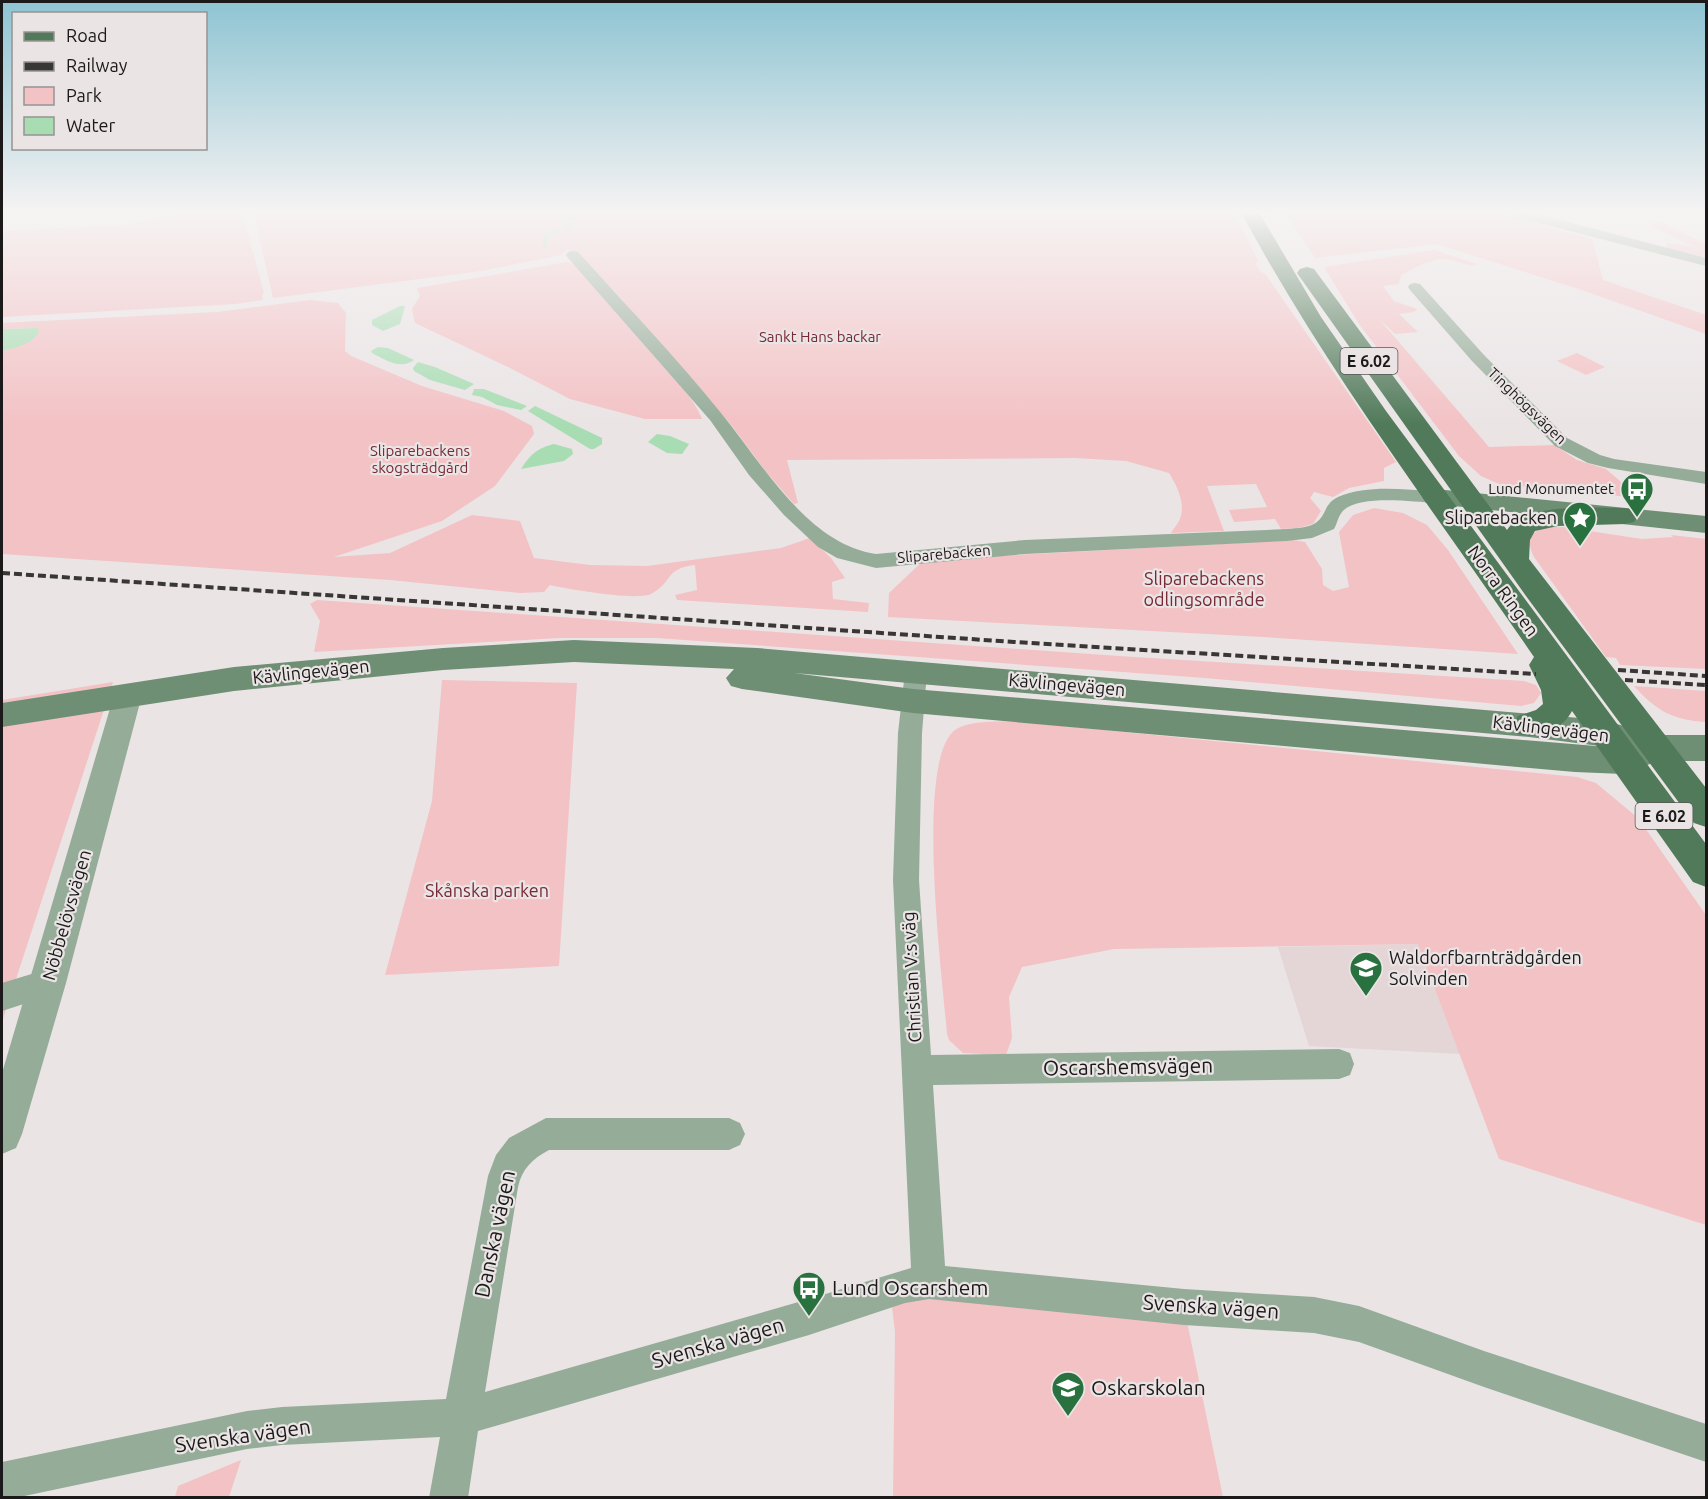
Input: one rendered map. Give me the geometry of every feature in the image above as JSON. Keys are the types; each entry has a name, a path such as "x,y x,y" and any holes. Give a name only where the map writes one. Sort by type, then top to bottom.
{"main road":[{"name":"Norra Ringen","path":"1289,284 1435,497 1623,761 1707,871"},
{"name":"Norra Ringen","path":"1315,284 1515,559 1655,748 1707,813"},
{"path":"1435,497 1707,525"},
{"path":"1515,559 1516,537 1526,525 1546,519 1625,516"},
{"path":"1517,610 1530,640 1554,683 1558,697 1556,710 1552,715 1529,724"},
{"name":"Kävlingevägen","path":"2,715 234,679 453,658 573,651 622,653 755,680 915,686 1529,724 1603,733 1655,748"},
{"name":"Kävlingevägen","path":"915,686 1575,759 1623,761 1655,748"},
{"path":"1655,748 1707,748"}],"street":[{"name":"Sliparebacken","path":"599,284 708,408 729,437 791,511 830,546 852,556 876,561 1024,547 1287,535 1312,532 1327,525 1334,509 1350,499 1368,496 1435,497"},
{"name":"Tinghögsvägen","path":"1415,287 1478,358 1561,442 1594,459 1614,464 1707,478"},
{"name":"Christian V:s väg","path":"915,686 910,733 906,879 929,1282"},
{"name":"Nöbbelövsvägen","path":"2,1134 48,983 128,695"},
{"path":"2,997 48,983"},
{"name":"Oscarshemsvägen","path":"918,1070 1340,1064"},
{"name":"Danska vägen","path":"448,1497 496,1216 506,1170 513,1156 523,1145 546,1134 729,1134"},
{"name":"Svenska vägen","path":"2,1481 247,1430 282,1426 461,1417 809,1317 905,1286 929,1282 1184,1307 1314,1315 1348,1322 1707,1443"}],"shaded area":[{"name":"Waldorfbarnträdgården Solvinden","path":"1419,944 1460,1054 1309,1046 1278,947"}],"green space":[{"path":"2,284 262,284 264,293 263,300 236,304 2,317"},
{"name":"Sankt Hans backar","path":"270,284 381,284 273,298"},
{"path":"440,284 591,284 678,383 702,419 645,419 570,399 415,323 412,309 420,296 417,288"},
{"name":"Sankt Hans backar","path":"607,284 1272,284 1396,462 1384,468 1384,481 1349,488 1333,497 1314,492 1310,498 1321,511 1313,524 1298,528 1281,529 1275,519 1234,522 1229,510 1267,507 1256,484 1207,486 1224,531 1171,533 1179,521 1182,509 1178,490 1169,473 1126,461 1075,458 787,460 798,503 794,504 767,473 732,426"},
{"path":"1334,284 1399,284 1383,286 1394,301 1417,309 1414,312 1399,314 1418,332 1395,334 1380,320 1489,447 1554,445 1577,460 1606,469 1640,498 1499,484 1481,476 1459,456 1359,324"},
{"path":"1563,284 1615,284 1706,315 1706,334"},
{"name":"Sliparebackens skogsträdgård","path":"310,300 338,303 346,313 345,351 351,356 422,386 504,411 532,426 534,434 495,486 442,521 334,557 390,553 472,515 520,521 534,558 590,565 647,566 781,548 810,538 831,558 845,578 832,582 833,599 869,603 868,612 677,600 675,595 697,590 695,565 678,569 664,585 651,594 632,596 602,594 550,585 544,592 520,593 390,580 2,554 2,351 7,350 37,328 2,329 2,323 217,312"},
{"path":"1577,353 1605,367 1586,375 1557,361"},
{"name":"Sliparebackens odlingsområde","path":"1374,508 1403,513 1427,525 1448,550 1518,654 1263,637 888,617 889,593 924,560 1293,540 1305,542 1322,569 1323,585 1333,591 1349,587 1339,532 1353,515"},
{"path":"1546,527 1563,527 1642,539 1673,537 1671,535 1706,539 1706,669 1620,665 1616,658 1606,657 1534,557 1530,547 1532,535"},
{"path":"317,600 1119,656 1524,681 1536,685 1541,693 1534,703 1521,706 1205,678 657,638 559,638 314,652 320,621 310,604"},
{"name":"Skånska parken","path":"442,680 577,683 559,966 385,975 432,801"},
{"path":"113,682 2,1022 2,700"},
{"path":"1634,686 1706,691 1706,722 1684,719 1666,713 1650,702"},
{"path":"1014,721 1577,777 1596,783 1638,818 1706,915 1706,1225 1499,1159 1418,944 1114,949 1022,967 1009,997 1012,1038 1006,1055 963,1053 949,1040 947,1034 934,874 933,826 936,783 943,750 955,730 976,723"},
{"name":"Oskarskolan","path":"890,1290 1184,1307 1223,1497 893,1497 895,1332"},
{"path":"241,1460 229,1497 175,1497 178,1486"}],"water":[{"path":"400,306 405,306 400,324 383,331 372,325 372,320"},
{"path":"37,328 39,331 33,339 18,347 2,351 2,329"},
{"path":"378,347 388,348 414,360 404,364 393,363 372,353 371,351"},
{"path":"418,362 474,384 465,390 430,380 414,371 413,368"},
{"path":"474,389 484,389 527,406 521,410 497,405 482,397 472,395"},
{"path":"535,406 602,438 602,444 590,449 528,411"},
{"path":"657,434 670,436 689,444 682,454 667,453 648,442"},
{"path":"554,444 572,449 573,454 564,461 521,469 534,453"}],"railway":[{"path":"2,573 1014,642 1536,674"},
{"path":"1618,670 1706,676"},
{"path":"1625,680 1706,685"}],"place":[{"name":"Lund Monumentet","path":"1637,518"},
{"name":"Sliparebacken","path":"1580,547"},
{"name":"Waldorfbarnträdgården Solvinden","path":"1366,997"},
{"name":"Lund Oscarshem","path":"809,1317"},
{"name":"Oskarskolan","path":"1068,1417"}]}
